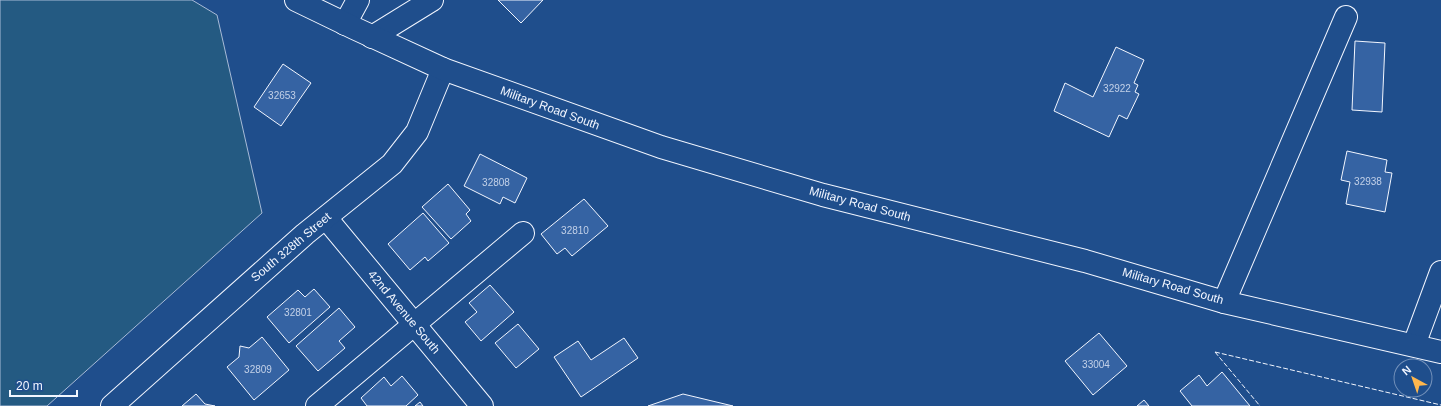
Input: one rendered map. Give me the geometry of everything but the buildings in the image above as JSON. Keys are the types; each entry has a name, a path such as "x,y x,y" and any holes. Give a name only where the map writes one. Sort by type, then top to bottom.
{"main road":[{"name":"Military Road South","path":"296,0 372,37 443,69 660,147 823,195 1085,261 1224,302 1441,352"},
{"path":"345,24 358,0"},
{"path":"372,37 432,0"},
{"path":"1224,302 1346,17"},
{"name":"South 328th Street","path":"112,406 237,293 392,164 417,132 443,69"},
{"name":"42nd Avenue South","path":"326,218 482,406"},
{"path":"318,406 523,233"},
{"path":"1414,345 1441,272"}],"shaded area":[{"path":"0,0 192,0 217,15 262,213 47,406 0,406"}],"fence":[{"path":"1215,352 1441,405"},
{"path":"1215,352 1260,406"}]}
